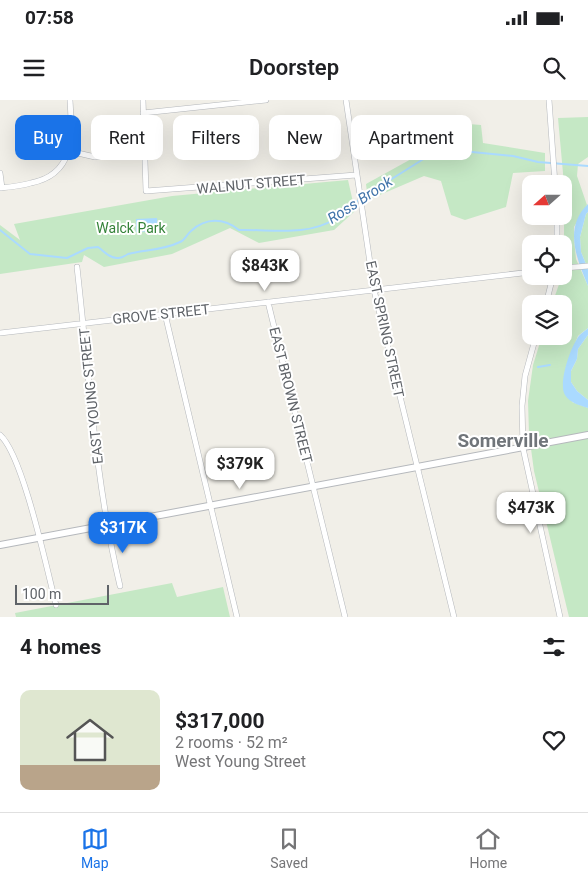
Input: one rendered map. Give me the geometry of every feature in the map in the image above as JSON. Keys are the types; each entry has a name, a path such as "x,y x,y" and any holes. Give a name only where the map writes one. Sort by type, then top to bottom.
{"street":[{"path":"70,100 70,115"},
{"path":"143,100 144,113 266,100"},
{"name":"EAST SPRING STREET","path":"346,100 374,290 454,617"},
{"path":"549,100 554,175"},
{"path":"0,173 1,188 33,183 52,174 64,160"},
{"name":"WALNUT STREET","path":"144,160 146,192 356,175"},
{"path":"572,267 588,266"},
{"name":"EAST YOUNG STREET","path":"77,267 99,476 106,525 120,586"},
{"name":"GROVE STREET","path":"0,333 522,273"},
{"name":"EAST BROWN STREET","path":"268,302 345,617"},
{"path":"165,314 237,617"},
{"path":"534,345 525,376 522,406 523,448 560,617"},
{"path":"0,435 8,445 21,475 56,605"},
{"path":"0,545 588,436"}],"green space":[{"path":"588,117 588,157 578,164 577,176 587,205 574,227 574,239 576,259 588,286 588,328 578,336 568,362 572,402 588,408 588,617 569,617 534,471 529,434 528,401 533,365 539,345 572,345 572,295 555,295 559,285 572,285 572,235 564,235 564,225 572,225 572,175 563,175 558,118"},
{"path":"472,124 481,125 483,143 545,153 545,171 513,173 506,207 465,220 451,215 441,181 424,176 368,200 366,184 409,160 472,160"},
{"name":"Walck Park","path":"348,180 355,211 334,230 259,243 230,228 172,254 104,267 84,255 82,262 0,274 0,225 20,240 14,224 172,196"},
{"path":"588,212 588,269 581,252 580,237"},
{"path":"588,335 588,400 577,391 571,382 571,371 577,359 578,349"},
{"path":"172,583 177,597 223,587 230,617 16,617 15,613"}],"water":[{"path":"588,204 588,212 580,237 581,252 588,269 588,286 574,244 574,233 580,213"},
{"path":"157,218 158,231 136,232 136,219"},
{"path":"588,328 588,335 578,349 577,359 571,371 571,382 577,391 588,400 588,408 567,398 563,390 563,383 568,358 574,344 579,336"}],"waterway":[{"name":"Ross Brook","path":"363,197 433,153 452,150 513,156 538,162 588,166"},
{"name":"Ross Brook","path":"0,230 30,254 67,258 88,248 98,247 110,256 119,258 128,254 174,245 182,241 197,226 209,221 221,221 239,230 288,231 312,228 324,225 335,219 359,200"},
{"path":"538,367 550,365"}],"district":[{"name":"Somerville","path":"503,440"}]}
